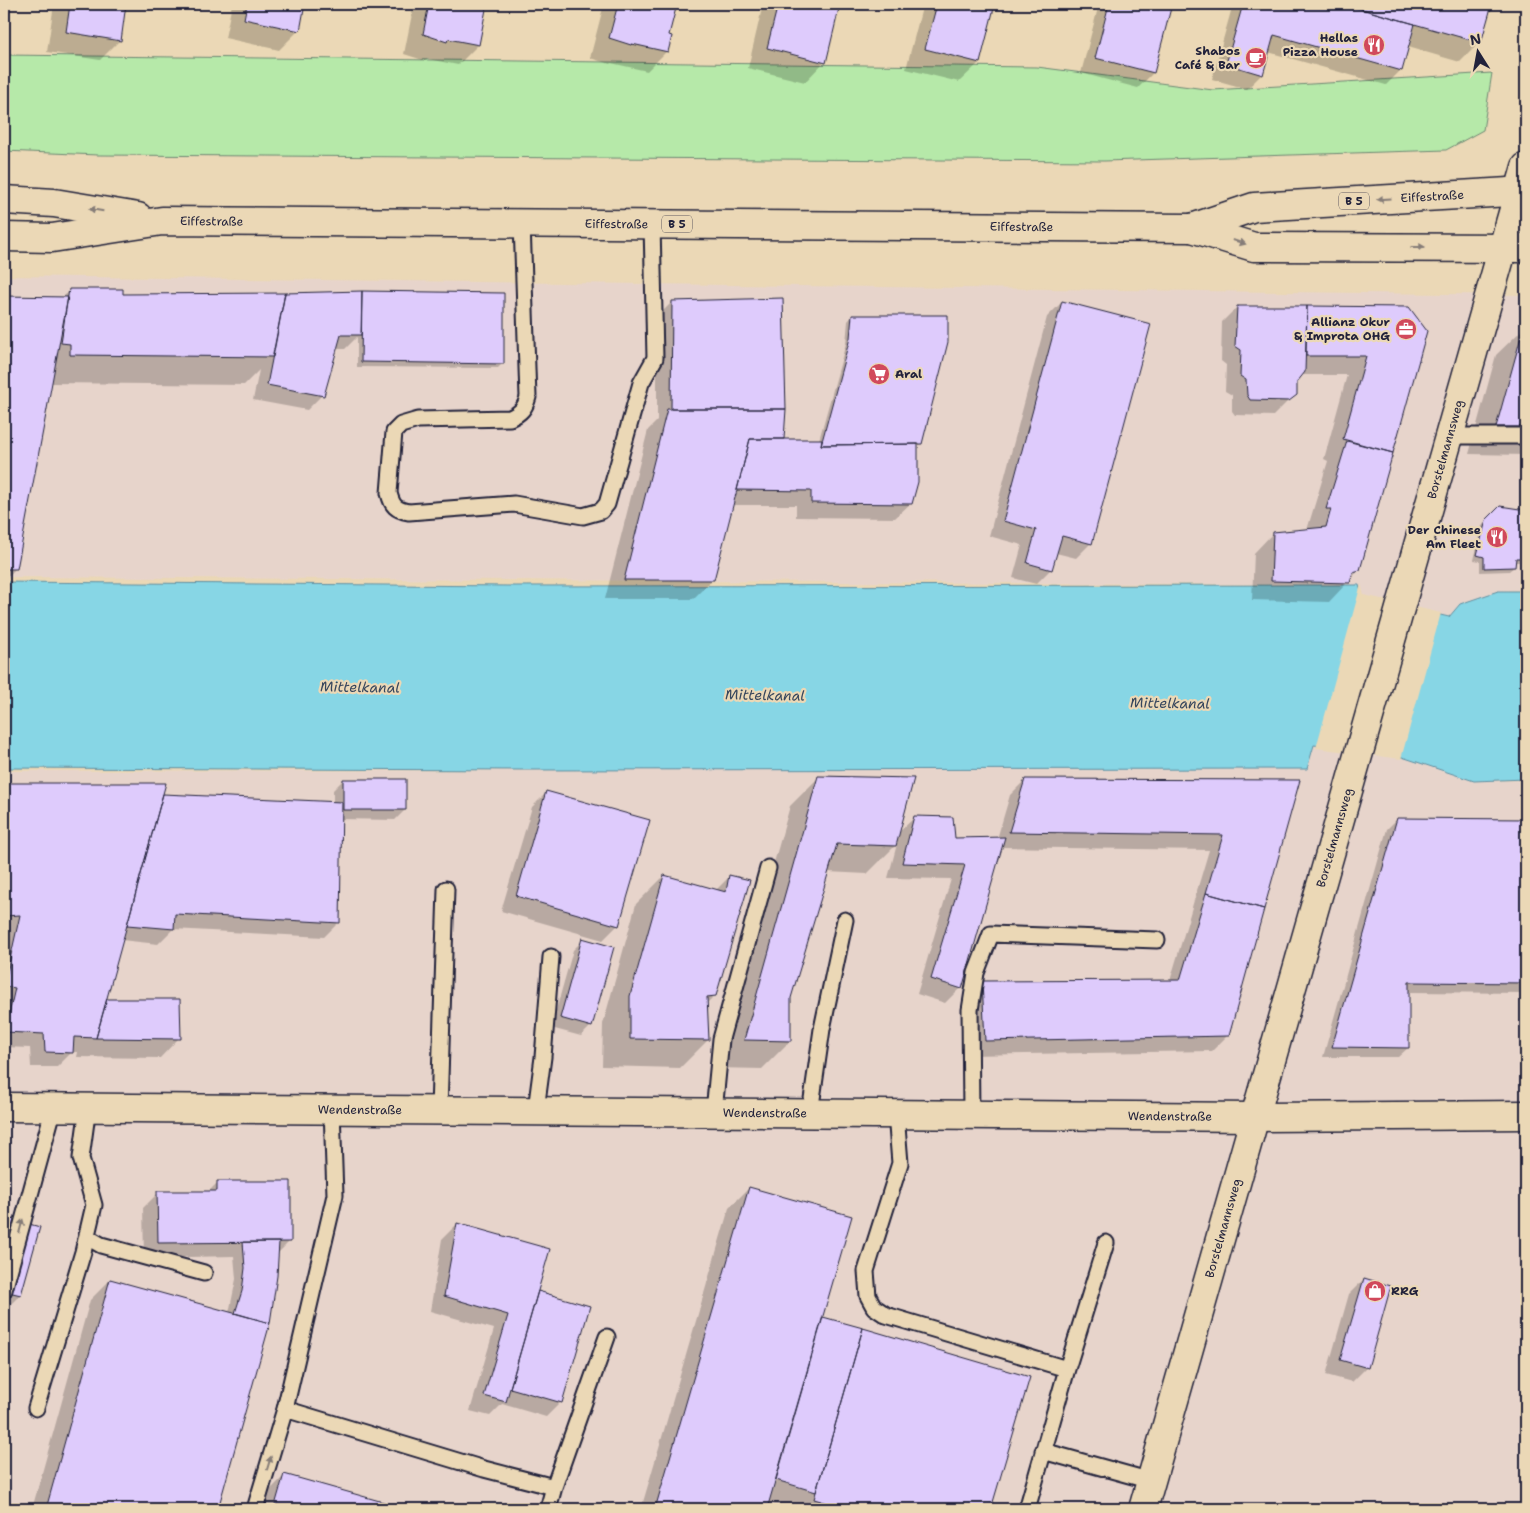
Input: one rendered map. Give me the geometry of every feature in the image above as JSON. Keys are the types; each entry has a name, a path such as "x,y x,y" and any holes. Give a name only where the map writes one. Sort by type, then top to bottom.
{"street":[{"name":"Eiffestraße","path":"1192,228 1254,207 1524,183"},
{"name":"Borstelmannsweg","path":"1143,1509 1450,436 1515,248 1524,183"},
{"name":"Eiffestraße","path":"4,200 54,203 162,221"},
{"name":"Eiffestraße","path":"4,237 52,238 162,221 522,223 1192,228 1254,247 1515,248"},
{"name":"Wendenstraße","path":"4,1107 971,1113 1255,1117 1526,1115"}],"lane":[{"path":"522,223 528,397 526,406 520,413 510,418 418,420 400,425 394,432 389,493 391,503 398,510 409,512 514,504 582,516 601,511 607,504 641,383 655,358 652,224"},
{"path":"1450,436 1526,436"},
{"path":"714,1112 721,1039 768,868"},
{"path":"440,1110 446,889"},
{"path":"810,1113 822,1030 845,920"},
{"path":"971,1113 970,1010 976,973 991,934 1158,940"},
{"path":"536,1110 544,1057 551,957"},
{"path":"4,1290 54,1107"},
{"path":"36,1408 87,1237 94,1205 81,1158 88,1107"},
{"path":"255,1509 285,1409 335,1195 332,1109"},
{"path":"896,1114 900,1163 866,1271 868,1296 874,1307 886,1315 1067,1369"},
{"path":"87,1237 101,1245 204,1272"},
{"path":"1027,1509 1067,1369 1106,1243"},
{"path":"548,1509 607,1337"},
{"path":"285,1409 474,1466 554,1487"},
{"path":"1043,1451 1151,1481"}],"shaded area":[{"path":"4,276 1526,295 1526,590 1498,591 1460,604 1449,617 1361,597 1359,585 4,577"},
{"path":"1314,745 1402,757 1474,781 1526,780 1526,1509 4,1509 4,771 1307,769"}],"green space":[{"path":"4,55 1037,67 1213,90 1492,73 1483,130 1446,150 1104,161 98,155 4,151"}],"water":[{"name":"Mittelkanal","path":"4,582 511,586 1359,585 1362,597 1449,617 1460,604 1498,591 1526,591 1526,779 1474,781 1402,757 1314,745 1307,769 522,770 4,768"}],"pier":[{"path":"1361,584 1364,595 1441,613 1401,759 1316,748"}],"building":[{"path":"70,4 126,4 121,41 66,32"},
{"path":"247,4 305,4 300,31 244,19"},
{"path":"429,4 487,4 479,45 448,39 447,42 423,34"},
{"path":"618,4 677,4 669,35 672,36 668,52 631,45 609,38"},
{"path":"778,4 840,4 826,63 767,48"},
{"path":"937,4 995,4 980,63 925,49"},
{"path":"1109,4 1172,4 1154,73 1095,58"},
{"path":"1243,4 1344,4 1415,24 1402,71 1274,35 1263,75 1226,64"},
{"path":"1344,4 1492,4 1481,43"},
{"path":"69,289 123,289 123,294 285,293 273,357 70,355 70,344 61,343"},
{"path":"362,291 504,293 504,364 361,362"},
{"path":"362,291 361,335 341,335 324,396 267,385 285,293"},
{"path":"4,296 68,297 17,569 4,569"},
{"path":"783,298 786,409 671,409 672,301"},
{"path":"1062,301 1151,324 1092,544 1062,536 1052,570 1027,563 1036,530 1003,521"},
{"path":"1237,306 1307,306 1305,372 1297,382 1297,395 1289,401 1250,400 1247,395 1246,380 1240,376 1241,350 1235,346"},
{"path":"1307,306 1409,307 1427,331 1393,453 1343,439 1366,356 1306,356"},
{"path":"852,315 948,315 948,342 922,444 821,445 850,338"},
{"path":"1526,324 1526,427 1496,427 1524,326"},
{"path":"667,409 786,409 784,439 750,439 714,580 624,580"},
{"path":"750,439 822,439 821,445 918,444 918,482 912,504 811,503 811,491 737,490"},
{"path":"1347,441 1393,453 1360,570 1353,572 1350,583 1271,581 1273,532 1326,527 1331,509 1326,509"},
{"path":"1500,506 1526,510 1526,558 1516,558 1515,567 1484,568 1484,557 1477,555 1486,520"},
{"path":"818,776 914,778 896,846 837,844 791,998 791,1041 744,1040"},
{"path":"343,779 406,779 406,810 343,810"},
{"path":"1025,779 1300,780 1264,909 1206,893 1223,835 1009,832"},
{"path":"4,783 166,783 96,1038 74,1037 73,1053 45,1052 44,1034 5,1032 15,988 4,986 20,915 4,916"},
{"path":"546,791 650,820 619,926 516,896"},
{"path":"163,794 342,802 340,923 175,914 174,929 127,925"},
{"path":"914,816 953,817 955,838 1005,837 962,989 931,979 965,865 902,863"},
{"path":"1397,818 1526,819 1526,983 1409,982 1409,1048 1332,1047"},
{"path":"664,875 726,892 729,875 750,880 716,996 707,997 709,1040 630,1039 630,996"},
{"path":"1206,893 1264,909 1229,1036 985,1041 982,981 1180,980"},
{"path":"582,938 614,947 592,1027 560,1018"},
{"path":"107,999 180,999 181,1039 96,1038"},
{"path":"217,1181 291,1181 291,1242 158,1243 157,1191 217,1191"},
{"path":"749,1187 852,1216 767,1509 655,1509"},
{"path":"4,1217 40,1227 21,1295 4,1291"},
{"path":"457,1223 550,1249 506,1402 484,1396 508,1315 444,1296"},
{"path":"243,1242 279,1242 277,1276 270,1323 235,1313 242,1291 245,1268"},
{"path":"1364,1278 1391,1286 1368,1368 1340,1360"},
{"path":"110,1279 270,1323 218,1509 46,1509"},
{"path":"538,1291 590,1306 562,1403 510,1388"},
{"path":"823,1317 863,1328 816,1492 776,1480"},
{"path":"863,1328 1030,1377 991,1509 849,1509 814,1499"},
{"path":"284,1474 408,1509 274,1509"}],"place":[{"name":"Hellas Pizza House","path":"1374,45"},
{"name":"Shabos Café & Bar","path":"1256,58"},
{"name":"Allianz Okur & Improta OHG","path":"1406,329"},
{"name":"Aral","path":"879,374"},
{"name":"Der Chinese Am Fleet","path":"1497,537"},
{"name":"RRG","path":"1375,1291"}]}
